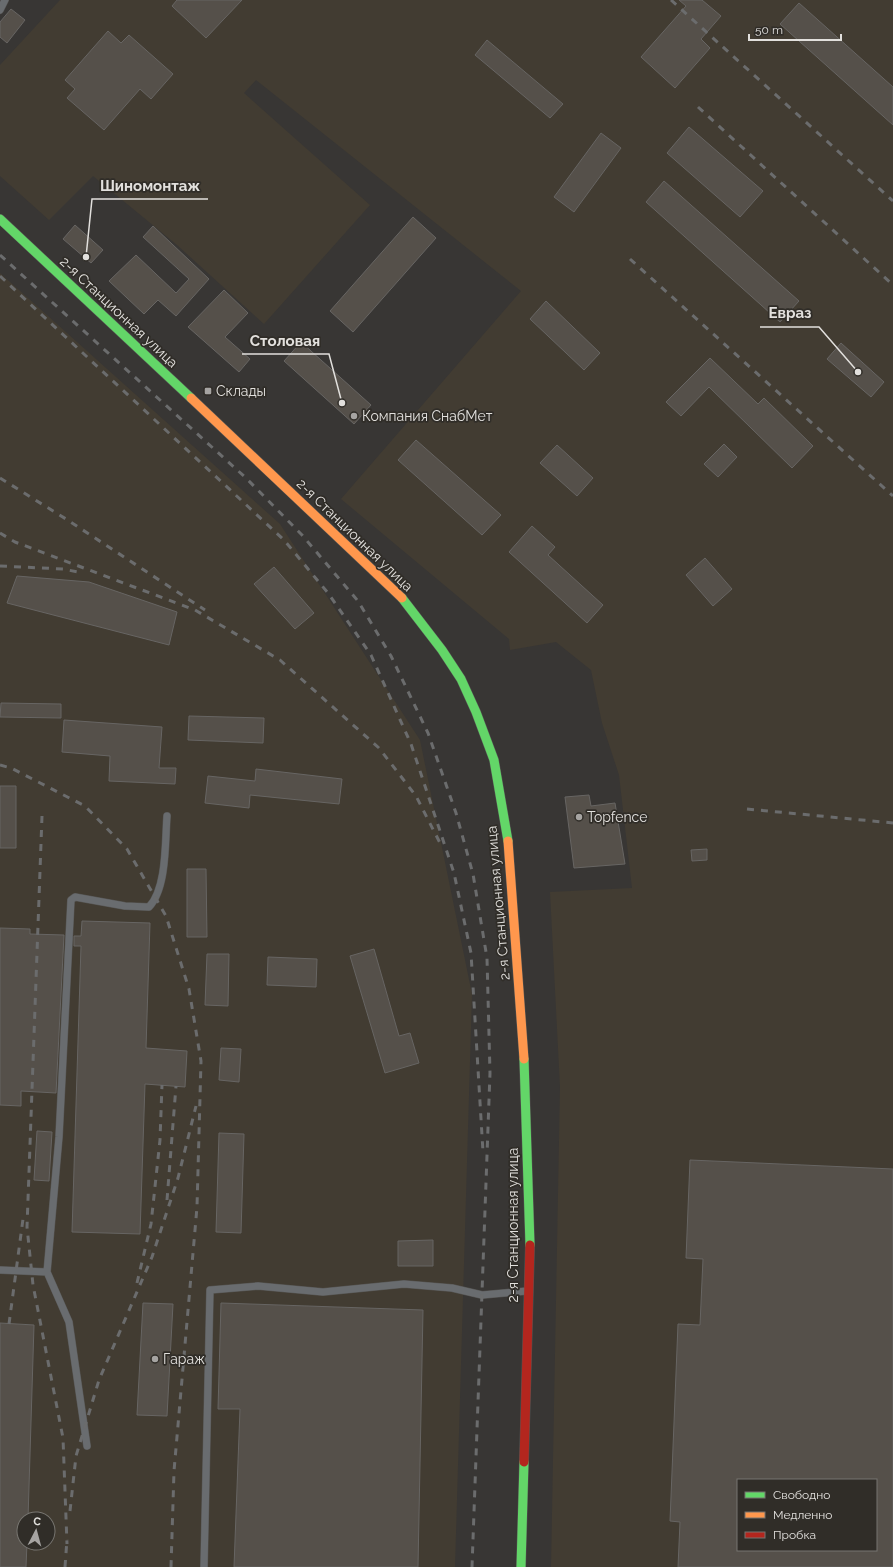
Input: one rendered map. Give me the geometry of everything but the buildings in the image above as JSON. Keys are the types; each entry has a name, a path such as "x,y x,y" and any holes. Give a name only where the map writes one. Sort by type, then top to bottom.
{"main road":[{"name":"2-я Станционная улица","path":"0,219 396,591 442,650 461,680 476,712 494,760 510,854 524,1050 530,1242 521,1567"}],"lane":[{"path":"0,10 5,0"},
{"path":"87,1446 69,1322 47,1272 59,1137 71,900 75,897 125,906 149,907 156,899 163,871 167,816"},
{"path":"0,1270 47,1272"},
{"path":"204,1567 210,1290 258,1286 323,1292 404,1284 452,1288 482,1295 528,1291"}],"shaded area":[{"path":"60,0 893,0 893,1567 551,1567 560,1087 550,892 632,888 619,775 602,723 591,670 556,642 510,650 509,639 341,499 521,291 256,80 244,93 370,205 264,324 177,245 93,176 49,220 0,176 0,65"},
{"path":"0,273 280,524 420,740 472,994 455,1567 0,1567"}],"railway":[{"path":"671,0 893,201"},
{"path":"698,107 893,285"},
{"path":"0,255 246,478 302,535 358,601 391,656 428,733 456,813 473,874 487,958 490,1073 472,1567"},
{"path":"630,259 893,496"},
{"path":"0,276 284,540 328,593 371,655 411,744 454,873 471,953 483,1152"},
{"path":"0,478 66,519 205,610"},
{"path":"0,533 15,542 195,610 280,660 379,748 416,796 440,843"},
{"path":"0,566 63,569 83,573"},
{"path":"0,765 11,768 85,806 127,849 166,916 189,989 201,1061 197,1207 174,1471 171,1567"},
{"path":"747,809 893,823"},
{"path":"42,816 27,1227 33,1285 63,1438 67,1544"},
{"path":"137,1283 151,1224 160,1140 162,1085"},
{"path":"167,1200 176,1086"},
{"path":"70,1511 76,1456 99,1380 152,1257 178,1178 196,1106"},
{"path":"9,1324 23,1219"},
{"path":"65,1567 67,1539"}],"traffic: fast":[{"path":"0,219 191,398"},
{"path":"402,598 442,650 461,679 476,712 494,760 508,841"},
{"path":"524,1059 530,1245"},
{"path":"521,1567 524,1462"}],"traffic: slow":[{"path":"191,398 402,598"},
{"path":"508,841 524,1059"}],"traffic: jam":[{"path":"524,1462 530,1245"}],"place":[{"name":"Шиномонтаж","path":"86,257"},
{"name":"Евраз","path":"858,372"},
{"name":"Склады","path":"208,391"},
{"name":"Столовая","path":"342,403"},
{"name":"Компания СнабМет","path":"354,416"},
{"name":"Topfence","path":"579,817"},
{"name":"Гараж","path":"155,1359"}]}
